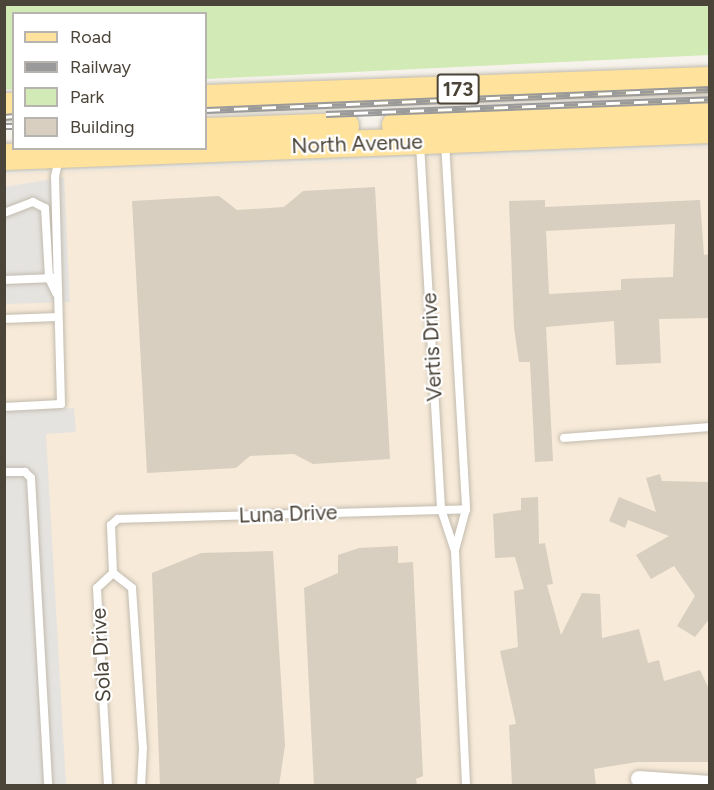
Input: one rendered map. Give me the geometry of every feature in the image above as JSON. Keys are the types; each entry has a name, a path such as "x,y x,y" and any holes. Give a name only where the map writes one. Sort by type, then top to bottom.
{"main road":[{"name":"173","path":"207,98 710,80"},
{"name":"North Avenue","path":"207,142 401,125 710,112"},
{"path":"445,141 477,122"},
{"path":"401,125 420,142"},
{"name":"North Avenue","path":"207,131 233,139 420,142 710,130"},
{"name":"North Avenue","path":"15,151 59,155 149,150"}],"street":[{"path":"4,168 15,151"},
{"path":"639,778 710,784"}],"lane":[{"name":"Vertis Drive","path":"445,141 466,509 455,550"},
{"name":"Vertis Drive","path":"420,142 441,509 455,550 466,786"},
{"path":"4,407 61,404 56,293 59,278 55,184 59,155"},
{"path":"4,213 33,202 45,208 50,278 56,293"},
{"path":"4,280 59,278"},
{"path":"4,319 58,317"},
{"path":"564,438 710,427"},
{"path":"4,472 25,472 31,477 48,786"},
{"name":"Luna Drive","path":"113,573 112,522 466,509"},
{"name":"Sola Drive","path":"108,786 97,588 113,573 132,588 143,748 141,786"}],"shaded area":[{"path":"709,147 709,785 5,785 4,174"},
{"path":"64,177 70,302 5,304 4,187"},
{"path":"74,408 76,432 46,434 66,785 5,785 4,411"}],"green space":[{"path":"4,5 709,5 709,55 207,79 207,12 12,12 12,89 5,89"}],"building":[{"path":"375,187 390,459 313,464 294,454 250,456 236,468 147,473 132,201 219,196 237,210 284,207 303,191"},
{"path":"545,200 545,207 700,200 704,255 710,254 710,318 659,319 661,363 616,365 614,321 546,327 553,461 535,462 530,362 519,362 514,328 509,201","holes":["675,224 673,277 621,279 621,290 549,294 546,231"]},
{"path":"660,474 662,481 710,482 710,618 695,637 677,626 695,596 674,566 651,579 636,555 669,536 628,520 625,528 609,521 619,497 656,512 646,478"},
{"path":"538,497 539,544 545,543 553,584 547,585 561,635 582,593 600,594 602,638 639,629 648,663 659,660 664,681 700,670 709,689 710,762 637,762 594,769 596,786 512,785 509,725 516,724 500,651 518,647 514,591 524,589 515,557 495,558 493,514 521,510 521,498"},
{"path":"398,546 398,563 413,562 423,776 416,779 417,786 314,786 304,588 338,573 338,555 359,548"},
{"path":"273,551 285,745 279,786 160,786 152,573 201,553"}],"railway":[{"path":"207,110 710,89"},
{"path":"326,114 710,99"},
{"path":"4,117 12,116"},
{"path":"4,126 12,126"}]}
